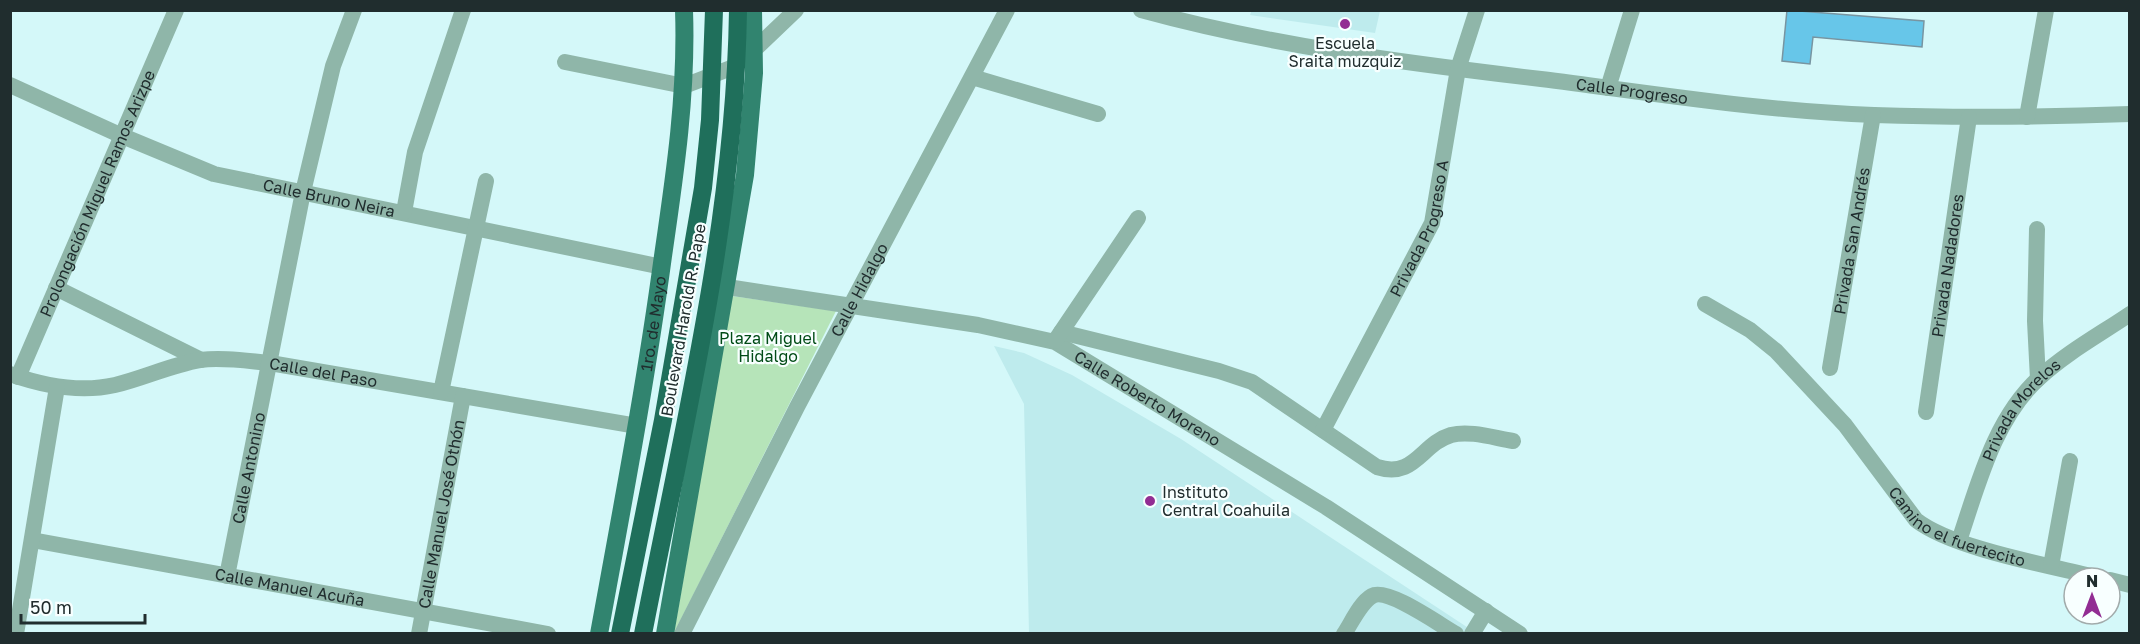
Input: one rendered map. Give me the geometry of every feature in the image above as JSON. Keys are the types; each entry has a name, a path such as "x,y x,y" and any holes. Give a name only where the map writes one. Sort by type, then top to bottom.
{"highway":[{"name":"Boulevard Harold R. Pape","path":"620,633 663,420 703,188 710,120 714,10"},
{"name":"Boulevard Harold R. Pape","path":"643,633 709,292 725,195 734,115 737,10"}],"main road":[{"name":"1ro. de Mayo","path":"599,633 662,267 684,86 684,10"},
{"path":"706,10 723,14 737,10"},
{"path":"665,633 727,287 746,164 755,49 753,10"}],"street":[{"name":"Prolongación Miguel Ramos Arizpe","path":"14,376 56,288 120,135 176,10"},
{"name":"Calle Antonino","path":"227,576 303,192 333,66 354,10"},
{"path":"404,212 415,152 463,10"},
{"path":"565,62 684,86 731,68 755,49 796,10"},
{"name":"Calle Hidalgo","path":"682,633 851,304 1007,10"},
{"name":"Calle Progreso","path":"1142,10 1230,33 1291,44 1458,69 1738,105 1873,115 2027,117 2130,114"},
{"name":"Privada Progreso A","path":"1323,430 1432,224 1458,69 1476,10"},
{"path":"1608,88 1632,10"},
{"path":"2027,117 2046,10"},
{"path":"972,77 1098,114"},
{"name":"Calle Bruno Neira","path":"10,85 120,135 214,174 476,226 662,267"},
{"name":"Privada San Andrés","path":"1830,368 1873,115"},
{"name":"Privada Nadadores","path":"1926,412 1969,117"},
{"path":"441,392 486,181"},
{"path":"1138,218 1058,337 1238,376 1267,389 1377,467 1386,470 1407,467 1441,440 1451,435 1473,435 1513,441"},
{"path":"2037,229 2035,321 2038,379"},
{"name":"Calle Roberto Moreno","path":"727,287 1058,337 1520,633"},
{"path":"56,288 201,360"},
{"name":"Camino el fuertecito","path":"1705,304 1764,340 1845,425 1916,520 1937,534 2062,569"},
{"name":"Privada Morelos","path":"1959,541 1995,440 2022,397 2038,379 2130,314"},
{"name":"Calle del Paso","path":"14,376 57,387 88,388 115,385 201,360 223,359 270,363 636,426"},
{"path":"16,633 19,567 32,540 57,387"},
{"name":"Calle Manuel José Othón","path":"419,633 463,396"},
{"path":"2051,566 2070,461"},
{"name":"Calle Manuel Acuña","path":"32,540 548,633"},
{"path":"1344,633 1365,602 1373,595 1381,594 1456,633"},
{"path":"1472,633 1486,611"}],"shaded area":[{"name":"Escuela Sraita muzquiz","path":"1252,10 1380,11 1375,33 1250,15"},
{"name":"Instituto Central Coahuila","path":"994,346 1024,353 1072,375 1181,439 1476,633 1029,633 1024,404"}],"green space":[{"name":"Plaza Miguel Hidalgo","path":"732,296 836,311 674,633"}],"building":[{"path":"1787,10 1924,21 1922,47 1813,37 1810,64 1782,61"}],"place":[{"name":"Escuela Sraita muzquiz","path":"1345,24"},
{"name":"Instituto Central Coahuila","path":"1150,501"}]}
